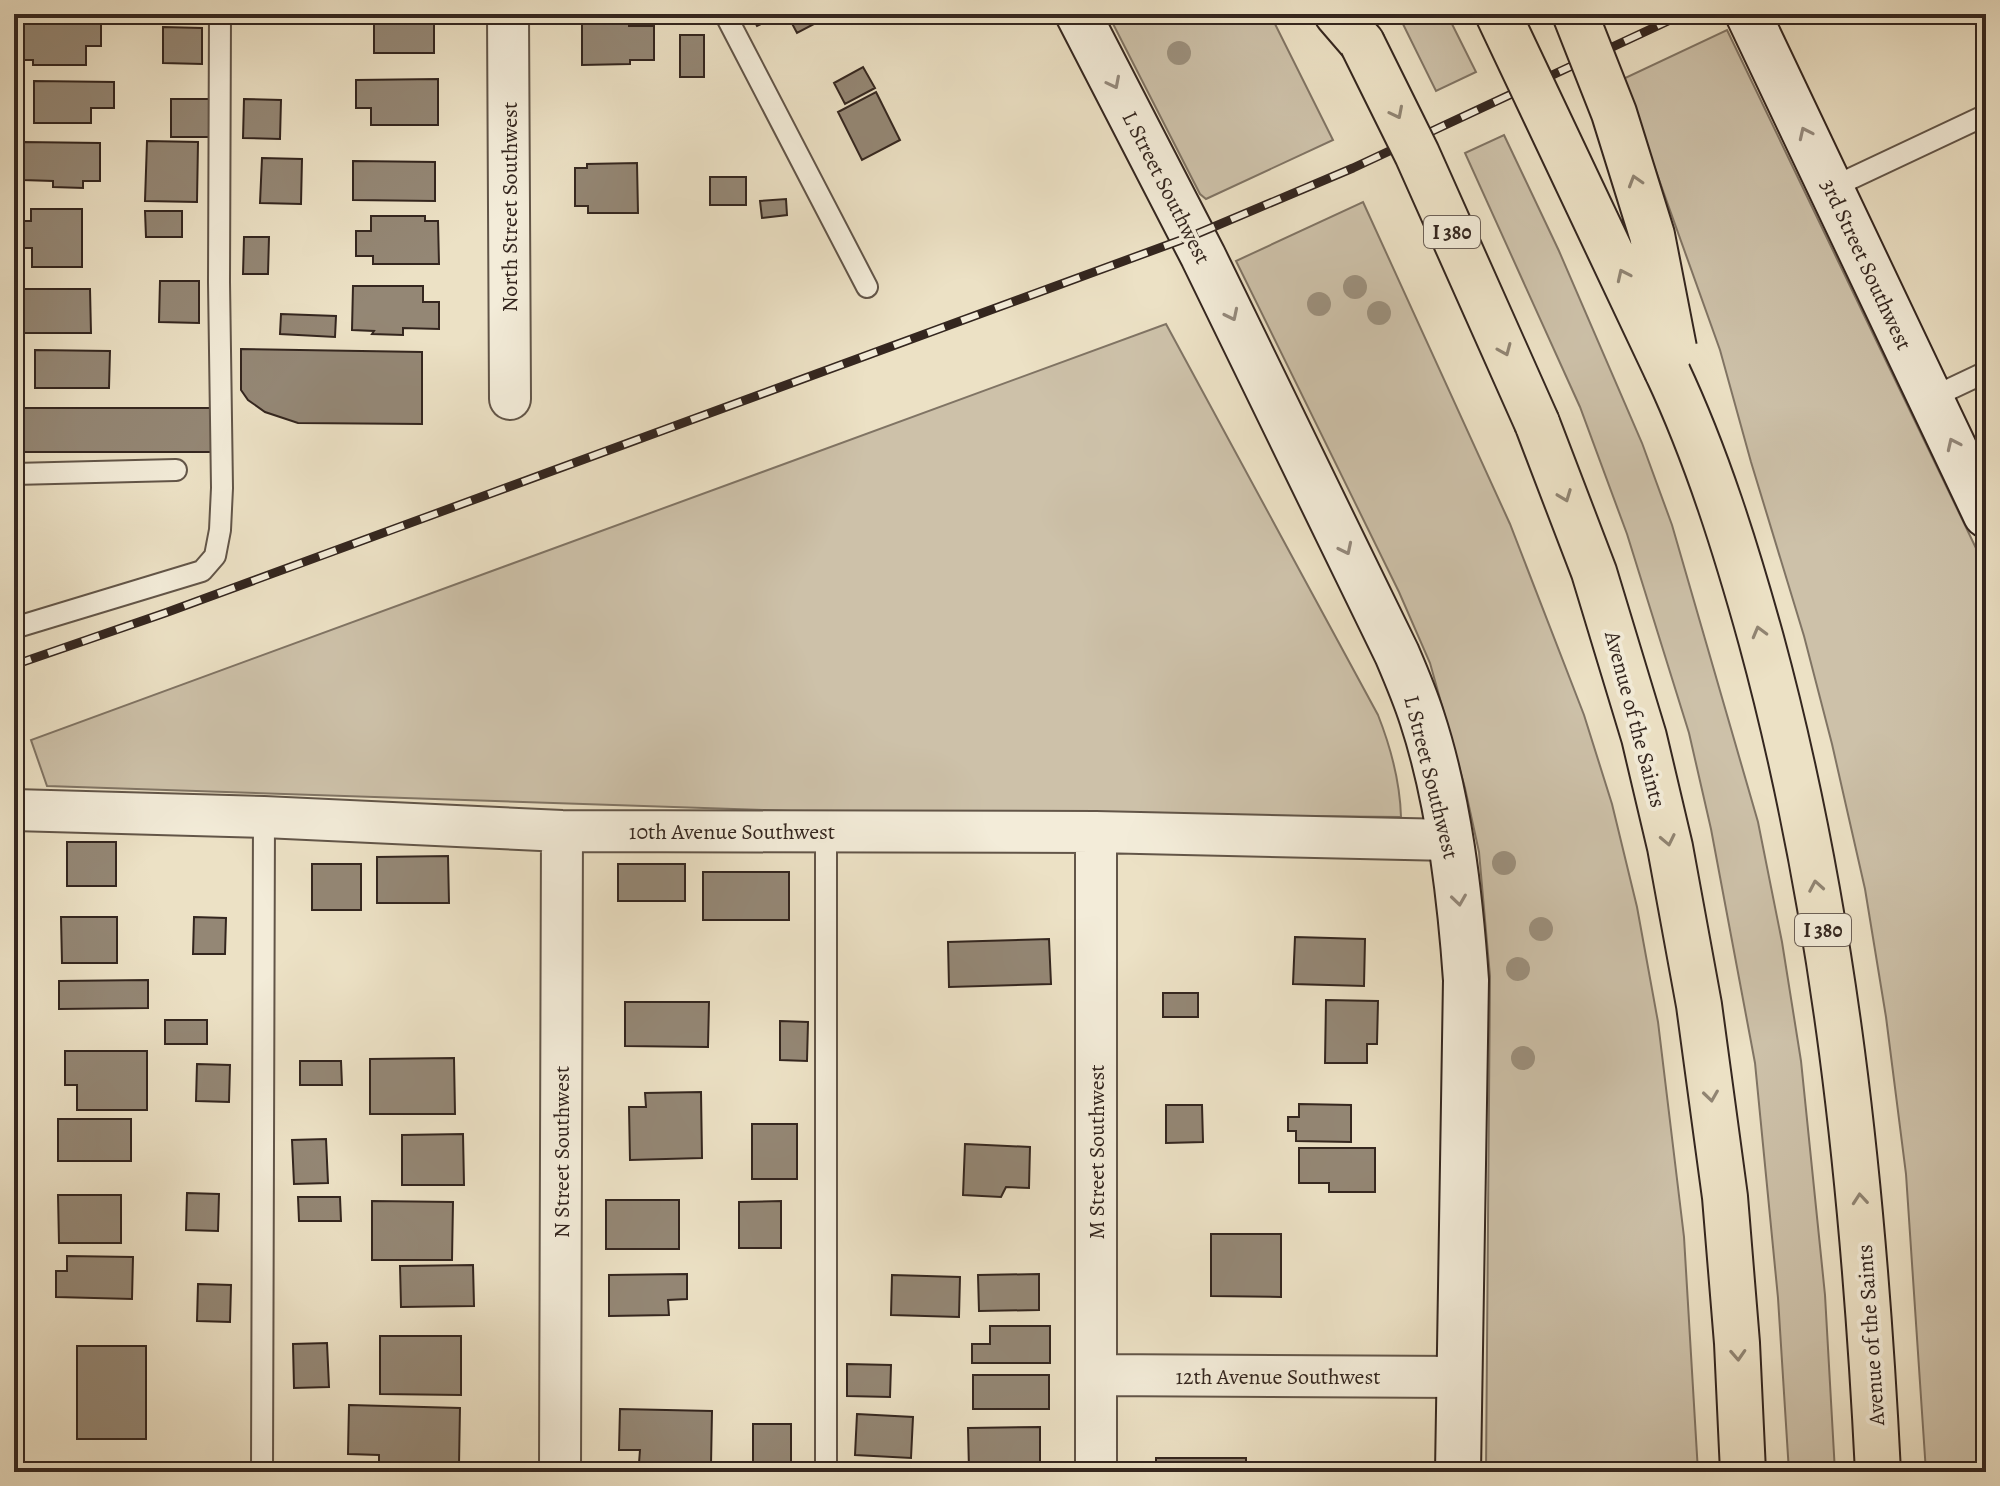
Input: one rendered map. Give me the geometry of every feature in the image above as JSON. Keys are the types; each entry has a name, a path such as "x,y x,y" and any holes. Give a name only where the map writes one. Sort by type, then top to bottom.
{"highway":[{"name":"Avenue of the Saints","path":"1498,14 1676,380 1748,593 1781,715 1809,847 1834,993 1856,1156 1869,1300 1878,1472"},
{"path":"1575,14 1614,113 1652,235 1676,380"},
{"name":"Avenue of the Saints","path":"1349,24 1417,154 1537,423 1594,572 1644,737 1670,847 1699,1005 1725,1197 1737,1343 1743,1472"}],"street":[{"name":"North Street Southwest","path":"508,14 510,399"},
{"name":"L Street Southwest","path":"1078,14 1203,256 1397,654 1422,719 1450,840 1461,910 1466,980 1458,1472"},
{"name":"3rd Street Southwest","path":"1748,14 1986,515"},
{"name":"10th Avenue Southwest","path":"14,810 264,817 562,831 1096,832 1450,840"},
{"name":"N Street Southwest","path":"560,1472 562,831"},
{"name":"M Street Southwest","path":"1096,832 1096,1472"},
{"name":"12th Avenue Southwest","path":"1096,1375 1459,1377"}],"lane":[{"path":"14,628 202,571 215,556 222,488 220,14"},
{"path":"725,14 867,287"},
{"path":"1831,188 1986,115"},
{"path":"1931,398 1986,372"},
{"path":"14,474 176,470"},
{"path":"262,1472 264,817"},
{"path":"826,831 826,1472"}],"shaded area":[{"path":"1108,14 1270,14 1333,140 1206,199 1200,194"},
{"path":"1398,14 1447,14 1476,72 1436,91"},
{"path":"1727,30 1986,569 1986,1472 1926,1472 1906,1174 1886,1017 1865,889 1804,636 1720,350 1623,79"},
{"path":"1504,135 1559,251 1642,443 1672,525 1758,822 1801,1061 1825,1295 1835,1472 1789,1472 1778,1298 1755,1063 1711,829 1689,733 1627,534 1580,407 1465,153"},
{"path":"1363,202 1510,524 1584,715 1612,804 1637,907 1658,1022 1684,1237 1698,1472 1486,1472 1490,976 1479,852 1465,788 1430,663 1399,592 1236,261"},
{"path":"1166,324 1378,715 1394,765 1401,817 791,811 47,786 31,740"}],"building":[{"path":"374,14 434,14 434,53 374,53"},
{"path":"751,14 782,14 757,26"},
{"path":"787,14 833,14 797,33"},
{"path":"582,19 629,19 629,26 654,26 654,60 582,65"},
{"path":"18,21 101,21 101,46 86,46 86,65 33,65 33,60 18,60"},
{"path":"163,27 202,28 202,64 163,63"},
{"path":"680,35 704,35 704,77 680,77"},
{"path":"863,67 875,88 845,104 834,83"},
{"path":"438,79 438,125 371,125 371,108 356,108 356,80"},
{"path":"34,81 114,82 114,108 91,108 91,123 34,123"},
{"path":"876,92 900,140 862,160 838,112"},
{"path":"171,99 212,99 212,137 171,137"},
{"path":"244,99 281,100 280,139 243,138"},
{"path":"147,141 198,142 197,202 145,201"},
{"path":"23,142 100,143 100,181 83,181 83,188 53,187 53,181 23,180"},
{"path":"262,158 302,159 301,204 260,203"},
{"path":"353,161 435,162 435,201 353,200"},
{"path":"637,163 638,213 588,213 588,206 575,206 575,168 587,168 587,164"},
{"path":"710,177 746,177 746,205 710,205"},
{"path":"786,199 787,215 762,218 760,201"},
{"path":"31,209 82,209 82,267 32,267 32,248 20,248 20,221 31,221"},
{"path":"145,211 182,211 182,237 146,237"},
{"path":"371,216 425,216 425,221 438,221 439,264 373,264 373,256 356,256 356,231 371,231"},
{"path":"244,237 269,237 268,274 243,274"},
{"path":"160,281 199,281 199,323 159,322"},
{"path":"353,286 423,286 423,302 439,302 439,329 403,328 403,335 352,330"},
{"path":"23,289 90,289 91,333 24,333"},
{"path":"281,314 336,316 335,337 280,334"},
{"path":"241,349 422,352 422,424 298,423 265,412 248,400 241,390"},
{"path":"35,350 110,351 109,388 35,388"},
{"path":"14,408 212,408 212,452 14,452"},
{"path":"67,842 116,842 116,886 67,886"},
{"path":"448,856 449,903 377,903 377,857"},
{"path":"312,864 361,864 361,910 312,910"},
{"path":"618,864 685,864 685,901 618,901"},
{"path":"703,872 789,872 789,920 703,920"},
{"path":"61,917 117,917 117,963 62,963"},
{"path":"194,917 226,918 225,954 193,954"},
{"path":"1295,937 1365,939 1364,986 1293,984"},
{"path":"1049,939 1051,984 949,987 948,942"},
{"path":"148,980 148,1008 59,1009 59,981"},
{"path":"1163,993 1198,993 1198,1017 1163,1017"},
{"path":"1326,1000 1378,1001 1377,1044 1367,1044 1367,1063 1325,1063"},
{"path":"625,1002 709,1002 708,1047 625,1046"},
{"path":"165,1020 207,1020 207,1044 165,1044"},
{"path":"780,1021 808,1022 807,1061 780,1060"},
{"path":"65,1051 147,1051 147,1110 77,1110 77,1085 65,1085"},
{"path":"454,1058 455,1114 370,1114 370,1059"},
{"path":"300,1061 341,1061 342,1085 300,1085"},
{"path":"197,1064 230,1065 229,1102 196,1101"},
{"path":"701,1092 702,1158 630,1160 629,1107 646,1107 645,1093"},
{"path":"1299,1104 1351,1105 1351,1142 1296,1141 1296,1131 1288,1131 1288,1117 1299,1117"},
{"path":"1166,1105 1202,1105 1203,1142 1166,1143"},
{"path":"58,1119 131,1119 131,1161 58,1161"},
{"path":"752,1124 797,1124 797,1179 752,1179"},
{"path":"463,1134 464,1185 402,1185 402,1135"},
{"path":"326,1139 328,1183 294,1184 292,1140"},
{"path":"965,1144 1030,1147 1029,1188 1006,1187 1001,1197 963,1195"},
{"path":"1299,1148 1375,1148 1375,1192 1329,1192 1329,1183 1299,1183"},
{"path":"187,1193 219,1194 218,1231 186,1230"},
{"path":"58,1195 121,1195 121,1243 59,1243"},
{"path":"298,1197 340,1197 341,1221 299,1221"},
{"path":"606,1200 679,1200 679,1249 606,1249"},
{"path":"372,1201 453,1202 452,1260 372,1260"},
{"path":"781,1201 781,1248 739,1248 739,1202"},
{"path":"1211,1234 1281,1234 1281,1297 1211,1296"},
{"path":"67,1256 133,1257 132,1299 56,1297 56,1271 67,1271"},
{"path":"473,1265 474,1306 401,1307 400,1266"},
{"path":"687,1274 687,1299 668,1300 669,1315 609,1316 609,1275"},
{"path":"1039,1274 1039,1310 979,1311 978,1275"},
{"path":"892,1275 960,1277 959,1317 891,1315"},
{"path":"198,1284 231,1285 230,1322 197,1321"},
{"path":"990,1326 1050,1326 1050,1363 972,1363 972,1344 990,1344"},
{"path":"380,1336 461,1336 461,1395 380,1394"},
{"path":"327,1343 329,1387 294,1388 293,1344"},
{"path":"77,1346 146,1346 146,1439 77,1439"},
{"path":"847,1364 891,1365 890,1397 847,1396"},
{"path":"973,1375 1049,1375 1049,1409 973,1409"},
{"path":"349,1405 460,1408 459,1465 379,1463 379,1455 348,1454"},
{"path":"620,1409 712,1411 711,1465 639,1463 640,1450 619,1450"},
{"path":"857,1414 913,1417 911,1458 855,1455"},
{"path":"753,1424 791,1424 791,1467 753,1467"},
{"path":"1040,1427 1040,1470 969,1470 968,1428"},
{"path":"1156,1458 1246,1458 1246,1472 1156,1472"},
{"path":"1327,1465 1376,1465 1376,1472 1327,1472"}],"railway":[{"path":"14,665 165,613 1192,236 1353,168 1683,14"}]}
